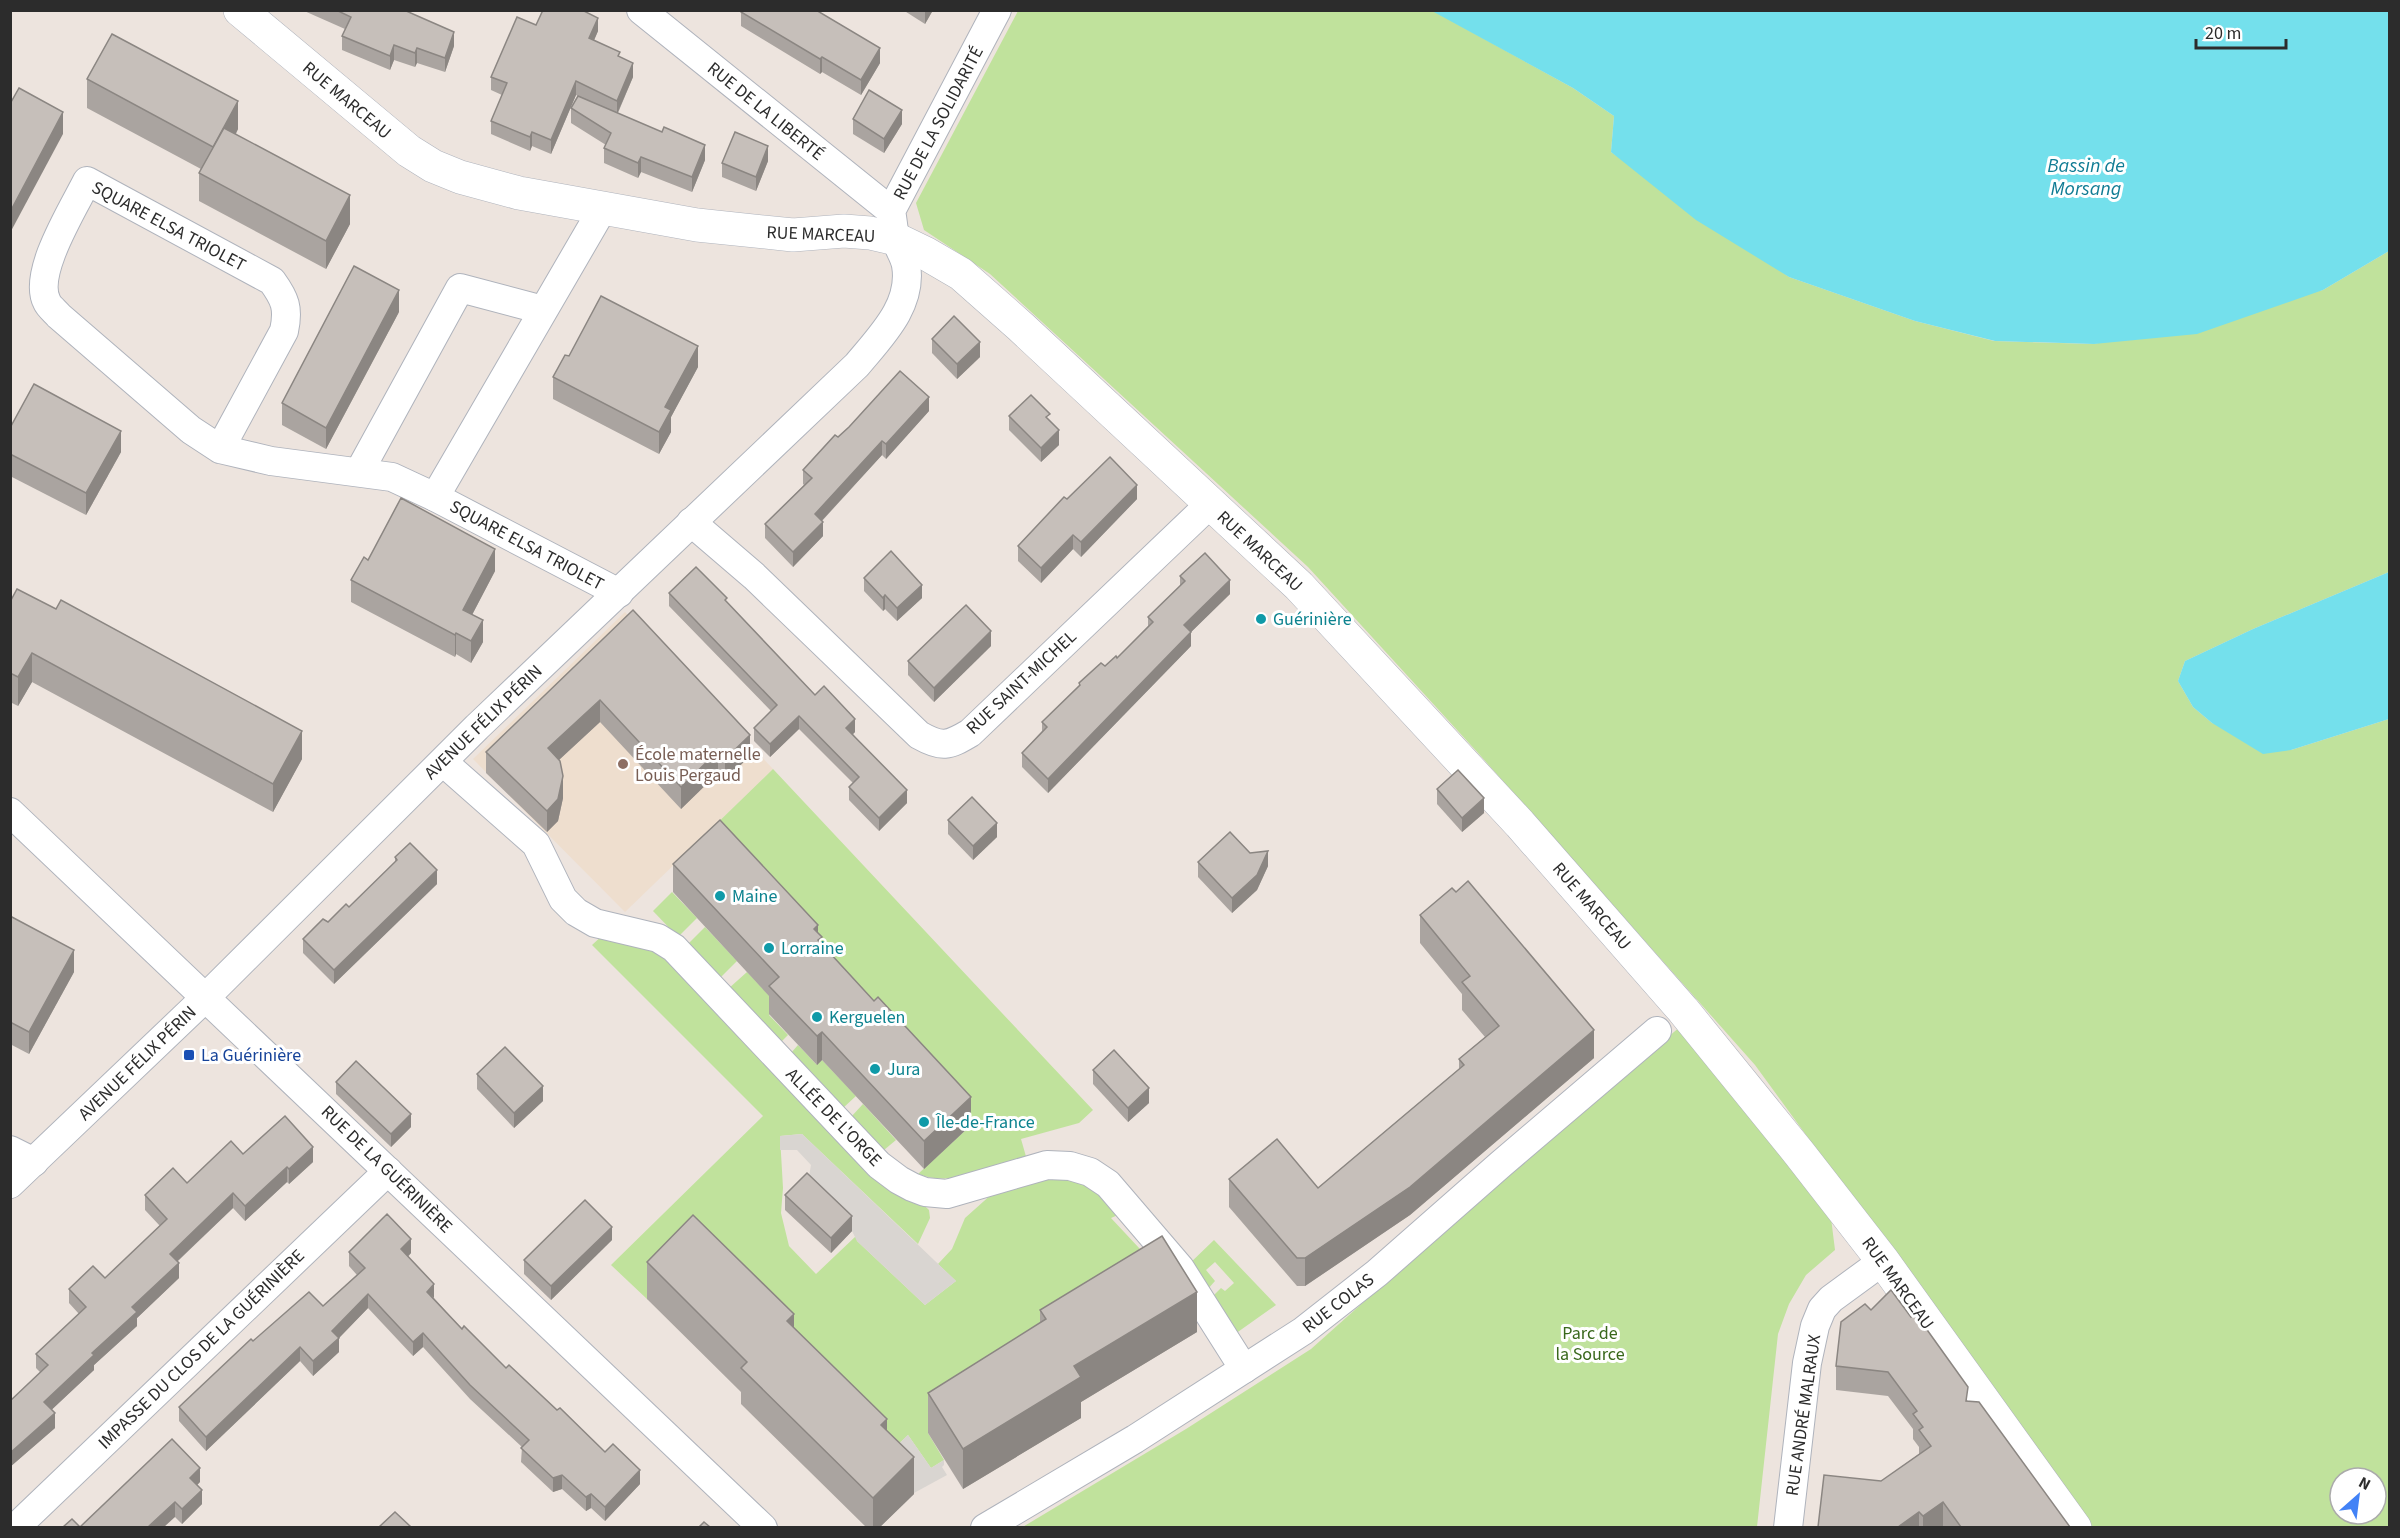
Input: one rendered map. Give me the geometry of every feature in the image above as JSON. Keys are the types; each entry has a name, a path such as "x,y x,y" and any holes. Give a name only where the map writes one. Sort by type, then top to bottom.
{"main road":[{"name":"RUE MARCEAU","path":"240,10 409,151 433,166 460,177 519,193 728,229 793,235 852,232 893,225 925,253 961,274 993,301 1299,586 1513,816 1683,1010 1799,1153 1883,1261 2075,1527"}],"street":[{"name":"RUE DE LA LIBERTÉ","path":"641,10 893,225"},
{"name":"RUE DE LA SOLIDARITÉ","path":"893,225 997,10"},
{"name":"SQUARE ELSA TRIOLET","path":"220,449 284,331 287,315 284,297 272,280 87,181 46,264 42,286 47,303 59,316 191,430 220,449 271,461 392,477 619,593"},
{"name":"SQUARE ELSA TRIOLET","path":"435,497 603,208"},
{"name":"AVENUE FÉLIX PÉRIN","path":"10,1185 22,1156 205,998 443,762 857,365 893,321 908,283 906,262 893,225"},
{"path":"359,472 460,288 543,310"},
{"name":"RUE SAINT-MICHEL","path":"692,522 754,576 920,735 936,744 952,743 970,733 1210,504"},
{"name":"ALLÉE DE L'ORGE","path":"443,762 536,844 563,899 576,912 595,923 658,938 674,948 879,1165 899,1180 925,1192 946,1194 1016,1172 1047,1165 1070,1166 1090,1172 1108,1184 1180,1268 1244,1369"},
{"name":"RUE DE LA GUÉRINIÈRE","path":"10,812 763,1527"},
{"name":"RUE COLAS","path":"985,1527 1135,1439 1303,1331 1377,1273 1657,1031"},
{"name":"IMPASSE DU CLOS DE LA GUÉRINIÈRE","path":"15,1527 388,1171"},
{"name":"RUE ANDRÉ MALRAUX","path":"1788,1527 1807,1363 1815,1326 1822,1309 1831,1299 1883,1261"}],"shaded area":[{"name":"École maternelle Louis Pergaud","path":"625,612 773,769 625,912 473,759"},
{"path":"802,1134 956,1281 925,1305 857,1241 852,1231 807,1188 811,1165 797,1150 780,1150 780,1136"},
{"path":"908,1435 931,1468 944,1460 942,1467 947,1475 914,1493 881,1461"}],"green space":[{"path":"1432,10 1573,88 1614,116 1611,152 1789,277 1915,321 1994,341 2094,344 2323,290 2389,251 2389,572 2253,629 2185,661 2178,681 2193,707 2212,723 2291,750 2389,719 2389,1527 2092,1527 1755,1065 1479,754 1308,567 990,274 924,230 916,203 1018,11"},
{"path":"773,769 1093,1110 1079,1123 1021,1139 1027,1160 958,1177 944,1178 918,1174 971,1125 706,834"},
{"path":"672,892 697,918 678,937 653,911"},
{"path":"705,927 737,961 718,980 687,945"},
{"path":"604,934 651,945 929,1210 930,1218 918,1244 802,1134 780,1136 783,1188 781,1213 789,1246 816,1274 856,1236 857,1241 925,1305 956,1281 938,1264 952,1249 965,1218 993,1193 1048,1179 1069,1177 1099,1191 1118,1215 1111,1218 1154,1264 928,1433 944,1460 931,1468 908,1435 887,1455 647,1299 611,1265 763,1116 592,945"},
{"path":"747,972 779,1006 769,1015 788,1035 780,1043 728,989"},
{"name":"Parc de la Source","path":"1681,1026 1831,1218 1835,1250 1806,1275 1789,1304 1778,1334 1757,1527 1021,1528 1186,1429 1311,1349 1506,1175"},
{"path":"798,1045 816,1064 822,1060 856,1096 843,1108 791,1053"},
{"path":"863,1104 896,1140 884,1150 851,1117"},
{"path":"1214,1240 1276,1305 1235,1334 1213,1296 1221,1288 1225,1291 1234,1283 1215,1262 1206,1270 1215,1281 1207,1290 1187,1266"}],"water":[{"name":"Bassin de Morsang","path":"1432,11 2389,11 2389,251 2323,290 2197,334 2094,344 1995,341 1915,321 1789,277 1696,220 1611,152 1614,116 1573,88"},
{"path":"2389,572 2389,719 2291,750 2263,754 2212,723 2193,707 2178,681 2185,661 2253,629"}],"building":[{"path":"336,10 404,10 454,32 445,58 417,48 415,53 394,45 390,56 342,36 351,17"},
{"path":"543,10 582,10 598,18 589,38 620,52 618,56 633,63 617,101 576,81 551,140 532,132 530,137 491,121 507,83 491,77 517,17 536,25"},
{"path":"742,10 816,10 880,48 861,80 822,57 820,59 741,12"},
{"path":"112,34 238,101 213,147 87,79"},
{"path":"19,88 63,112 10,212 10,104"},
{"path":"869,90 902,110 884,139 853,119"},
{"path":"578,96 662,132 664,127 705,145 692,177 641,157 638,163 604,148 611,133 571,108"},
{"path":"224,128 350,195 326,241 199,173"},
{"path":"735,132 768,146 756,177 722,163"},
{"path":"354,266 399,290 326,428 282,403"},
{"path":"601,296 698,346 665,407 671,410 659,432 553,377 565,355 569,356"},
{"path":"954,316 980,342 957,364 932,339"},
{"path":"900,371 929,397 886,444 882,441 815,514 823,522 793,552 765,524 812,478 803,470 835,435 838,437 849,427"},
{"path":"34,384 121,431 86,493 10,454 10,428"},
{"path":"1031,395 1050,414 1046,417 1059,430 1041,448 1009,416"},
{"path":"1110,457 1137,485 1081,542 1073,535 1041,568 1018,546 1064,497 1067,499"},
{"path":"401,498 495,549 463,610 483,620 471,641 456,633 455,635 351,580 364,557 368,560"},
{"path":"891,551 922,585 897,608 885,595 883,598 864,578"},
{"path":"1205,553 1230,580 1184,625 1191,632 1048,779 1022,753 1047,727 1042,722 1101,663 1105,666 1116,656 1117,658 1153,622 1148,617 1185,581 1180,576"},
{"path":"696,567 815,695 824,686 855,719 846,728 907,790 879,818 849,787 859,777 799,716 770,744 754,728 777,705 669,593"},
{"path":"17,589 56,609 61,600 302,731 273,784 32,653 18,677 10,673 10,602"},
{"path":"966,605 991,631 934,688 908,661"},
{"path":"633,610 750,735 725,759 718,751 681,787 600,700 548,748 560,761 563,776 558,799 547,811 486,752"},
{"path":"1458,770 1484,798 1462,818 1437,789"},
{"path":"972,797 997,823 973,846 948,820"},
{"path":"720,820 818,925 814,929 822,937 818,940 874,1001 878,997 971,1097 924,1141 822,1032 817,1036 769,986 779,977 673,864"},
{"path":"1230,832 1250,853 1268,851 1257,875 1232,898 1198,862"},
{"path":"410,843 437,870 334,970 303,939 323,919 328,922 346,904 349,907 397,860 395,857"},
{"path":"1468,881 1594,1030 1410,1187 1305,1258 1297,1258 1229,1179 1277,1139 1318,1188 1464,1065 1459,1059 1499,1026 1462,982 1470,976 1420,915 1452,888 1456,892"},
{"path":"10,916 74,950 29,1032 10,1022"},
{"path":"505,1047 543,1086 514,1113 477,1074"},
{"path":"1114,1050 1149,1088 1128,1108 1093,1070"},
{"path":"356,1061 411,1114 391,1134 336,1082"},
{"path":"285,1116 313,1147 289,1169 287,1167 245,1206 233,1193 170,1254 179,1263 132,1307 137,1312 92,1353 94,1355 44,1402 55,1413 10,1453 10,1401 48,1365 36,1354 86,1307 69,1289 93,1266 105,1278 167,1219 145,1195 173,1168 187,1183 231,1141 243,1154"},
{"path":"807,1173 852,1216 831,1238 785,1195"},
{"path":"585,1200 612,1227 551,1286 524,1260"},
{"path":"387,1214 411,1239 401,1249 434,1284 427,1292 462,1329 464,1326 506,1368 509,1365 557,1410 560,1408 605,1452 613,1444 640,1470 605,1507 591,1494 586,1497 562,1475 553,1478 521,1448 529,1440 470,1385 423,1333 413,1342 368,1294 332,1331 339,1338 313,1361 300,1347 206,1437 179,1407 251,1339 253,1341 309,1292 323,1306 365,1268 349,1252"},
{"path":"693,1215 794,1314 787,1321 887,1419 881,1425 914,1457 873,1498 741,1368 747,1362 647,1262"},
{"path":"1162,1236 1197,1292 1074,1366 1081,1377 963,1449 928,1393 1046,1319 1040,1310"},
{"path":"1891,1290 1911,1317 1915,1313 1968,1387 1966,1401 1979,1402 2070,1527 1961,1527 1943,1502 1923,1516 1919,1512 1898,1527 1818,1527 1824,1475 1881,1481 1931,1446 1919,1430 1923,1427 1913,1414 1917,1411 1888,1372 1836,1366 1841,1322 1865,1304 1871,1310"},
{"path":"172,1439 200,1468 190,1478 202,1490 182,1509 175,1502 148,1527 80,1527"},
{"path":"395,1512 411,1527 379,1527"},
{"path":"72,1519 80,1527 63,1527"},
{"path":"704,1522 710,1527 699,1527"}],"place":[{"name":"Guérinière","path":"1261,619"},
{"name":"École maternelle Louis Pergaud","path":"623,764"},
{"name":"Maine","path":"720,896"},
{"name":"Lorraine","path":"769,948"},
{"name":"Kerguelen","path":"817,1017"},
{"name":"La Guérinière","path":"189,1055"},
{"name":"Jura","path":"875,1069"},
{"name":"Île-de-France","path":"924,1122"}]}
